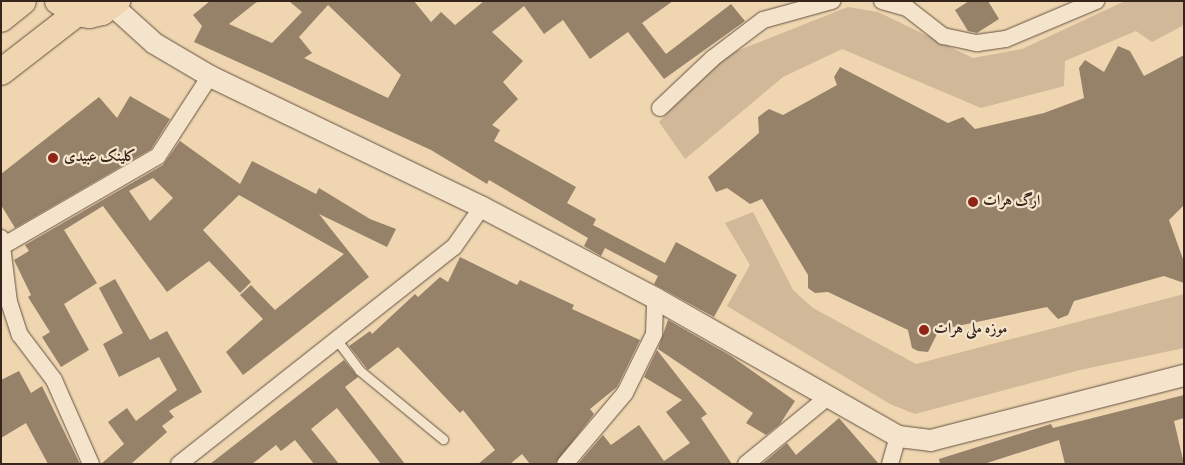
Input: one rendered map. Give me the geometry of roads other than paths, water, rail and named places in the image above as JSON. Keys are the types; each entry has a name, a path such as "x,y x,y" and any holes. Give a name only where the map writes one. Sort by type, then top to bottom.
{"main road":[{"path":"1,19 23,1"},
{"path":"1,72 68,7 89,15 115,4"}],"street":[{"path":"660,108 712,58 763,20 832,1"},
{"path":"882,1 905,4 943,36 977,43 1006,39 1096,1"},
{"path":"115,4 154,44 210,76 482,206 655,298 828,398 898,436 930,440 1184,375"},
{"path":"91,464 54,380 20,335 9,302 2,243 158,156 210,76"},
{"path":"179,464 454,247 482,206"},
{"path":"565,464 625,393 654,334 655,298"},
{"path":"746,464 828,398"},
{"path":"890,464 898,436"}],"lane":[{"path":"336,339 359,370 443,439"}],"place":[{"name":"کلینک عبیدی","path":"53,158"},
{"name":"ارگ هرات","path":"973,202"},
{"name":"موزه ملی هرات","path":"924,330"}]}
